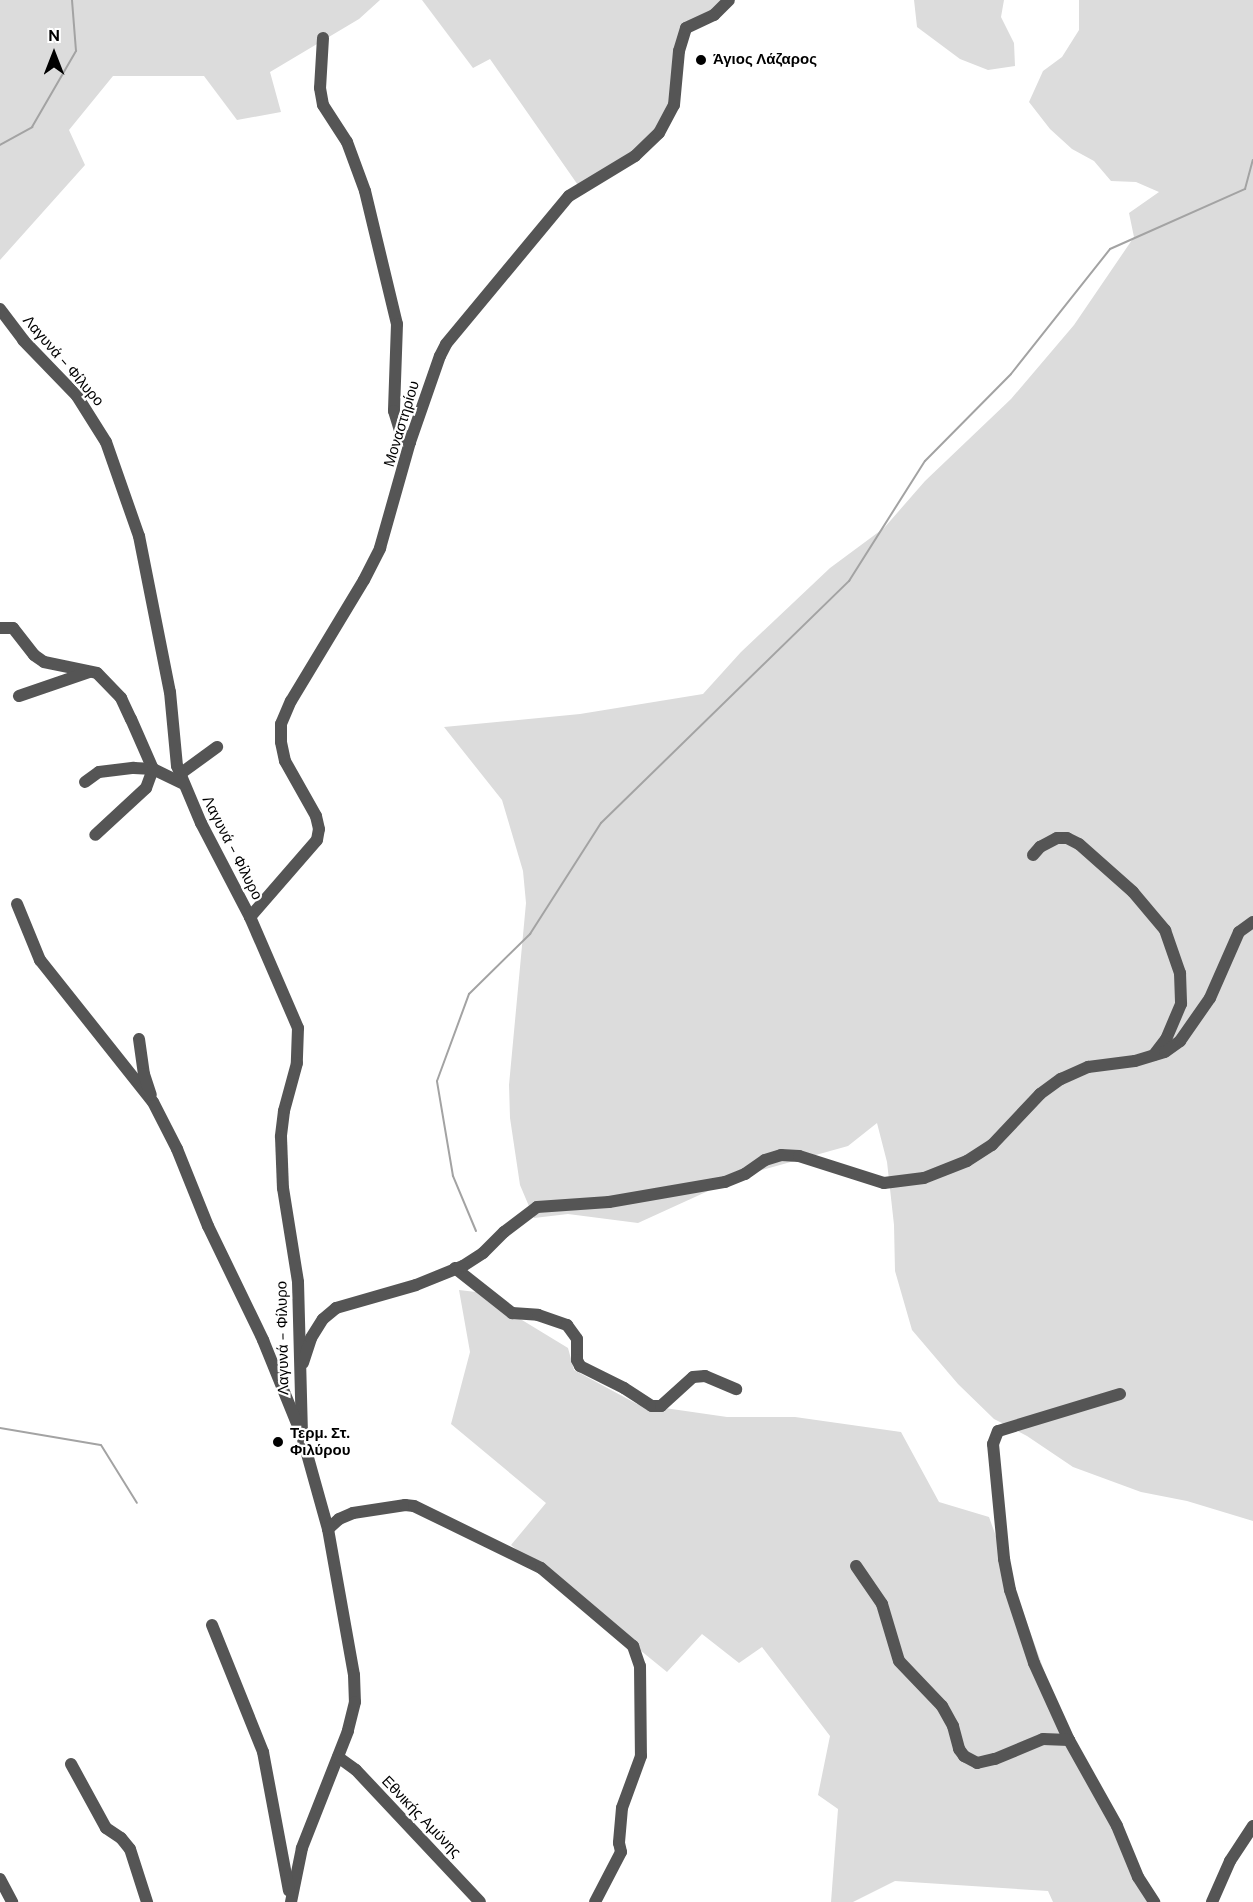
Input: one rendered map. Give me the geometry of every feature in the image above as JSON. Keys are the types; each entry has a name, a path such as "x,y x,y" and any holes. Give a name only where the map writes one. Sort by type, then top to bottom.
{"street":[{"name":"Μοναστηρίου","path":"250,917 317,840 319,829 316,816 285,760 280,742 281,724 291,701 372,566 392,511 410,442 437,362 446,344 569,196 635,156 658,133 674,105 679,51 686,28 714,15 729,0"},
{"path":"323,38 320,88 323,105 346,142 365,191 397,324 394,411 400,431 410,442"},
{"name":"Λαγυνά - Φίλυρο","path":"0,309 23,340 77,396 106,442 139,536 170,692 175,754 182,779 250,917 296,1020 299,1035 297,1063 284,1111 281,1137 283,1188 298,1282 302,1436"},
{"path":"0,628 13,628 34,655 45,662 90,671 110,683 121,698 153,769 146,788 95,835"},
{"path":"19,696 90,671"},
{"path":"85,782 99,772 113,769 153,769 182,779 217,747"},
{"path":"1033,855 1041,847 1057,838 1067,838 1079,844 1133,892 1166,930 1180,973 1181,1004 1166,1039 1153,1056"},
{"path":"17,904 40,960 153,1102"},
{"path":"299,1373 311,1338 323,1319 336,1308 416,1284 455,1268 483,1253 504,1232 537,1207 609,1202 725,1182 746,1174 765,1160 781,1155 799,1156 884,1183 924,1178 967,1161 992,1145 1040,1094 1074,1073 1088,1067 1153,1056 1172,1047 1186,1033 1210,998 1239,932 1253,922"},
{"path":"139,1039 144,1074 153,1102 184,1165 208,1226 250,1312 302,1436 328,1529 356,1696 351,1723 302,1848 291,1902"},
{"path":"455,1268 505,1310 521,1315 538,1315 567,1325 577,1339 577,1360 580,1366 624,1388 652,1406 662,1406 693,1377 710,1377 736,1389"},
{"path":"1120,1394 998,1431 993,1444 1000,1530 1010,1590 1034,1663 1069,1740 1117,1826 1138,1877 1154,1902"},
{"path":"328,1529 339,1519 353,1513 405,1505 414,1506 541,1568 633,1646 640,1666 641,1756 622,1808 619,1843 621,1852 595,1902"},
{"path":"856,1566 882,1604 899,1661 942,1706 953,1726 959,1749 964,1756 977,1763 995,1759 1043,1739 1069,1740"},
{"path":"212,1625 263,1752 291,1902"},
{"name":"Εθνικής Αμύνης","path":"338,1757 356,1770 480,1902"},
{"path":"71,1764 106,1828 121,1838 130,1849 147,1902"},
{"path":"1212,1902 1230,1861 1253,1826"},
{"path":"0,1879 12,1902"}],"shaded area":[{"path":"0,0 380,0 359,19 270,72 281,112 237,120 204,76 113,76 69,130 85,165 0,260"},
{"path":"422,0 729,0 686,28 674,105 659,133 580,188 490,59 473,68"},
{"path":"914,0 1004,0 1001,17 1014,43 1015,66 988,70 960,59 917,27"},
{"path":"1079,0 1253,0 1253,1521 1187,1501 1141,1492 1073,1467 1027,1436 994,1419 958,1384 912,1330 895,1271 894,1225 887,1162 877,1123 848,1146 741,1176 638,1223 568,1214 534,1218 520,1185 510,1118 509,1085 526,903 523,871 502,800 444,727 580,714 703,694 741,652 830,568 884,528 925,481 1011,399 1074,325 1134,237 1129,213 1159,192 1136,182 1111,181 1094,161 1072,149 1050,129 1029,102 1043,71 1062,57 1079,30"},
{"path":"459,1290 476,1292 568,1348 574,1370 637,1404 727,1417 795,1417 901,1432 939,1502 989,1517 1069,1740 1154,1902 1053,1902 1048,1891 895,1881 853,1902 831,1902 838,1809 818,1795 830,1736 762,1647 739,1663 702,1634 667,1672 511,1545 546,1503 451,1424 470,1352"}],"waterway":[{"path":"0,145 32,127 76,51 72,0"},
{"path":"476,1231 453,1176 437,1081 469,994 530,934 601,823 849,581 925,461 1011,374 1110,249 1245,189 1253,160"},
{"path":"0,1428 101,1445 137,1503"}],"place":[{"name":"Άγιος Λάζαρος","path":"701,60"},
{"name":"Τερμ. Στ. Φιλύρου","path":"278,1442"}]}
